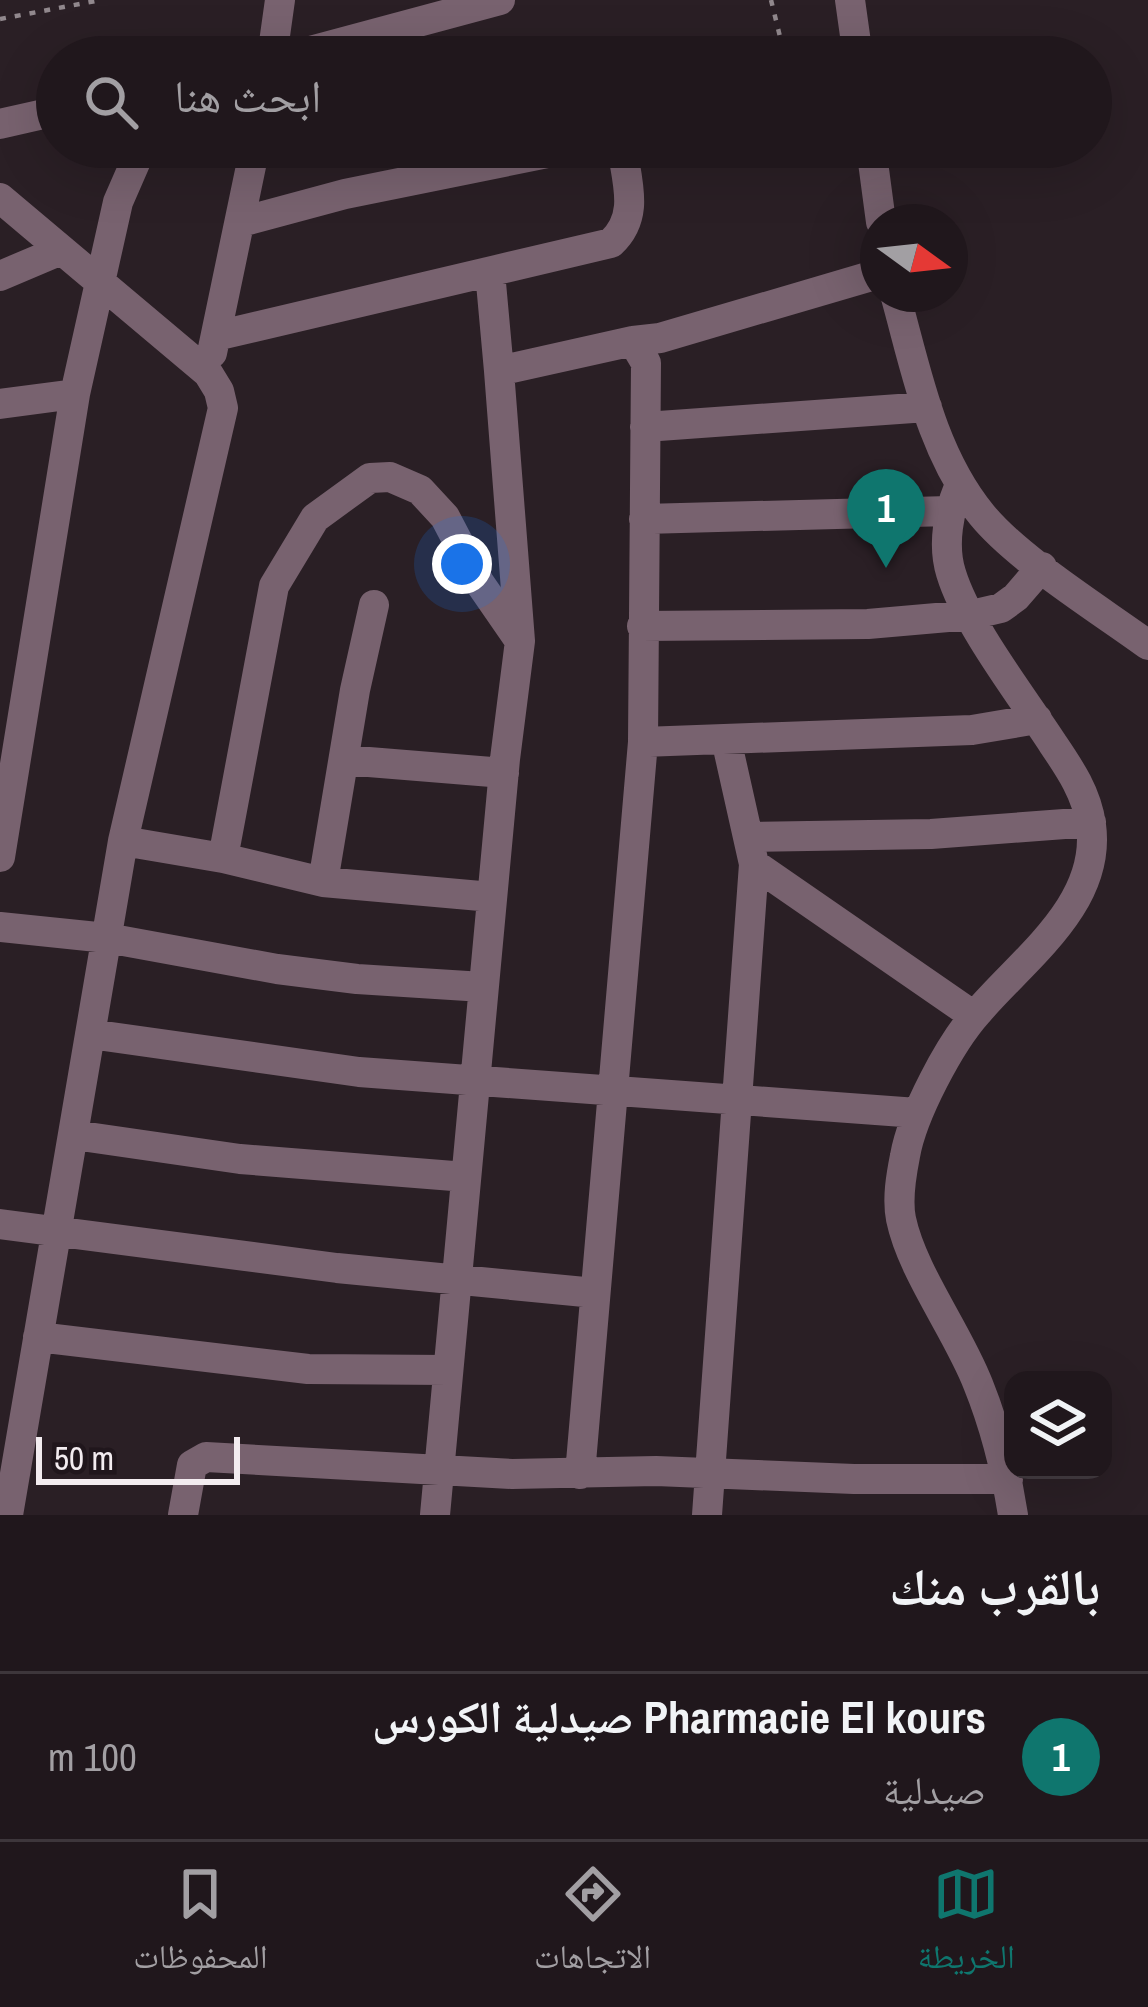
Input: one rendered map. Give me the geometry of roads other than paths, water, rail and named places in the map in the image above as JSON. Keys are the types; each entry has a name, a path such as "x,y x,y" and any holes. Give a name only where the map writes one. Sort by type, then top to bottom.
{"street":[{"path":"275,36 280,0"},
{"path":"366,36 500,0"},
{"path":"850,0 855,36"},
{"path":"0,124 36,116"},
{"path":"0,857 75,394 118,202 133,168"},
{"path":"208,373 251,168"},
{"path":"241,222 345,194 473,168"},
{"path":"216,336 611,243 624,231 631,209 625,168"},
{"path":"874,168 879,204"},
{"path":"0,198 208,373 224,408 123,842 8,1515"},
{"path":"0,276 59,250"},
{"path":"435,1515 520,641 490,272"},
{"path":"500,371 660,338 860,279"},
{"path":"900,312 955,497 950,570 971,615 1079,784 1091,822 1087,878 1069,908 974,1016 917,1113 905,1153 899,1198 902,1222 978,1382 1004,1469"},
{"path":"580,1474 643,742 646,363 633,340"},
{"path":"0,404 75,394"},
{"path":"645,428 927,407"},
{"path":"223,858 274,586 315,518 370,478 390,477 420,490 445,517 479,582 520,641"},
{"path":"644,519 955,497 1148,645"},
{"path":"642,626 868,624 971,615 1001,608 1042,567"},
{"path":"323,882 374,605"},
{"path":"643,742 972,730 1037,719"},
{"path":"707,1515 751,850 726,739"},
{"path":"344,760 504,773"},
{"path":"751,850 1091,822"},
{"path":"123,842 223,858 323,882 492,896"},
{"path":"751,850 974,1016"},
{"path":"0,927 107,938 277,969 484,987"},
{"path":"90,1034 359,1072 917,1113"},
{"path":"74,1135 240,1160 466,1177"},
{"path":"0,1224 316,1266 595,1293"},
{"path":"38,1337 308,1369 448,1370"},
{"path":"183,1515 192,1465 206,1457 437,1471 1004,1479"},
{"path":"1007,1479 1013,1515"}],"place":[{"name":"Pharmacie El kours صيدلية الكورس","path":"886,568"}]}
